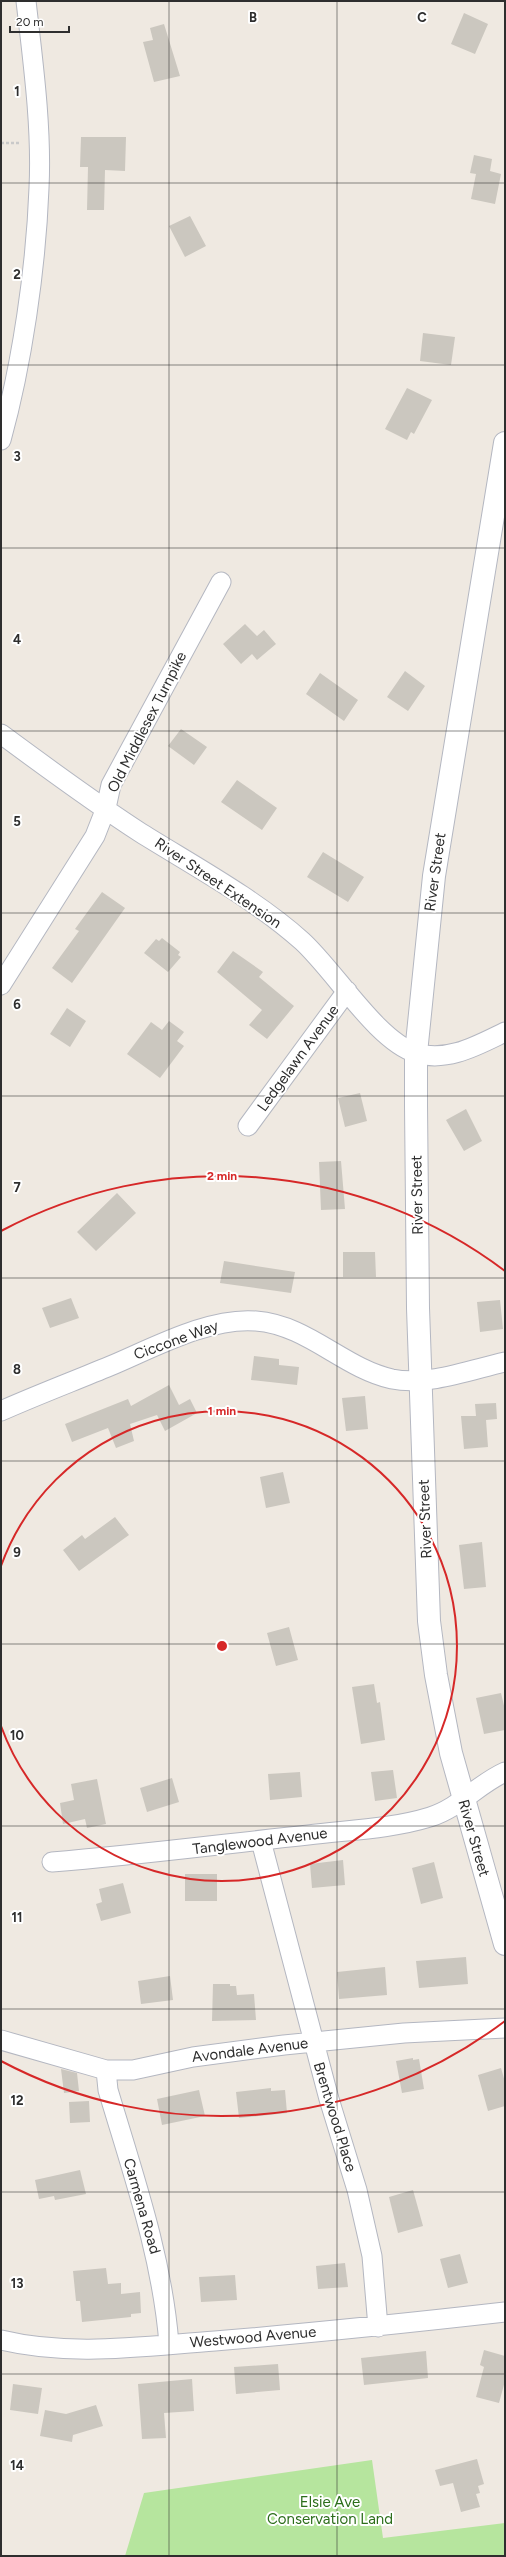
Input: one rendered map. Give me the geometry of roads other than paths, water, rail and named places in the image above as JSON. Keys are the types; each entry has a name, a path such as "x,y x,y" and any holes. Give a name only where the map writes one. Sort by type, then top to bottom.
{"main road":[{"name":"River Street","path":"505,443 434,876 416,1053 420,1380 429,1621 442,1709 463,1800 505,1944"}],"street":[{"path":"1,440 20,357 39,188 32,60 26,1"},
{"name":"Old Middlesex Turnpike","path":"1,985 95,836 106,808 111,786 221,582"},
{"name":"River Street Extension","path":"1,734 106,808 272,918 301,941 347,991 387,1038 416,1053 435,1056 454,1053 477,1046 505,1032"},
{"name":"Ledgelawn Avenue","path":"248,1126 347,991"},
{"name":"Ciccone Way","path":"1,1411 199,1330 241,1321 271,1323 308,1336 352,1362 382,1376 420,1380 505,1362"},
{"name":"Tanglewood Avenue","path":"52,1862 353,1831 403,1823 438,1814 463,1800 481,1785 505,1772"},
{"name":"Brentwood Place","path":"261,1841 313,2042 357,2190 372,2256 378,2327"},
{"name":"Avondale Avenue","path":"1,2040 106,2070 133,2070 194,2057 313,2042 404,2033 505,2028"},
{"name":"Carmena Road","path":"106,2070 108,2090 154,2243 166,2311 169,2344"},
{"name":"Westwood Avenue","path":"1,2340 40,2348 65,2350 169,2344 378,2327 505,2312"}],"park label":[{"name":"Elsie Ave Conservation Land","path":"330,2510"}]}
